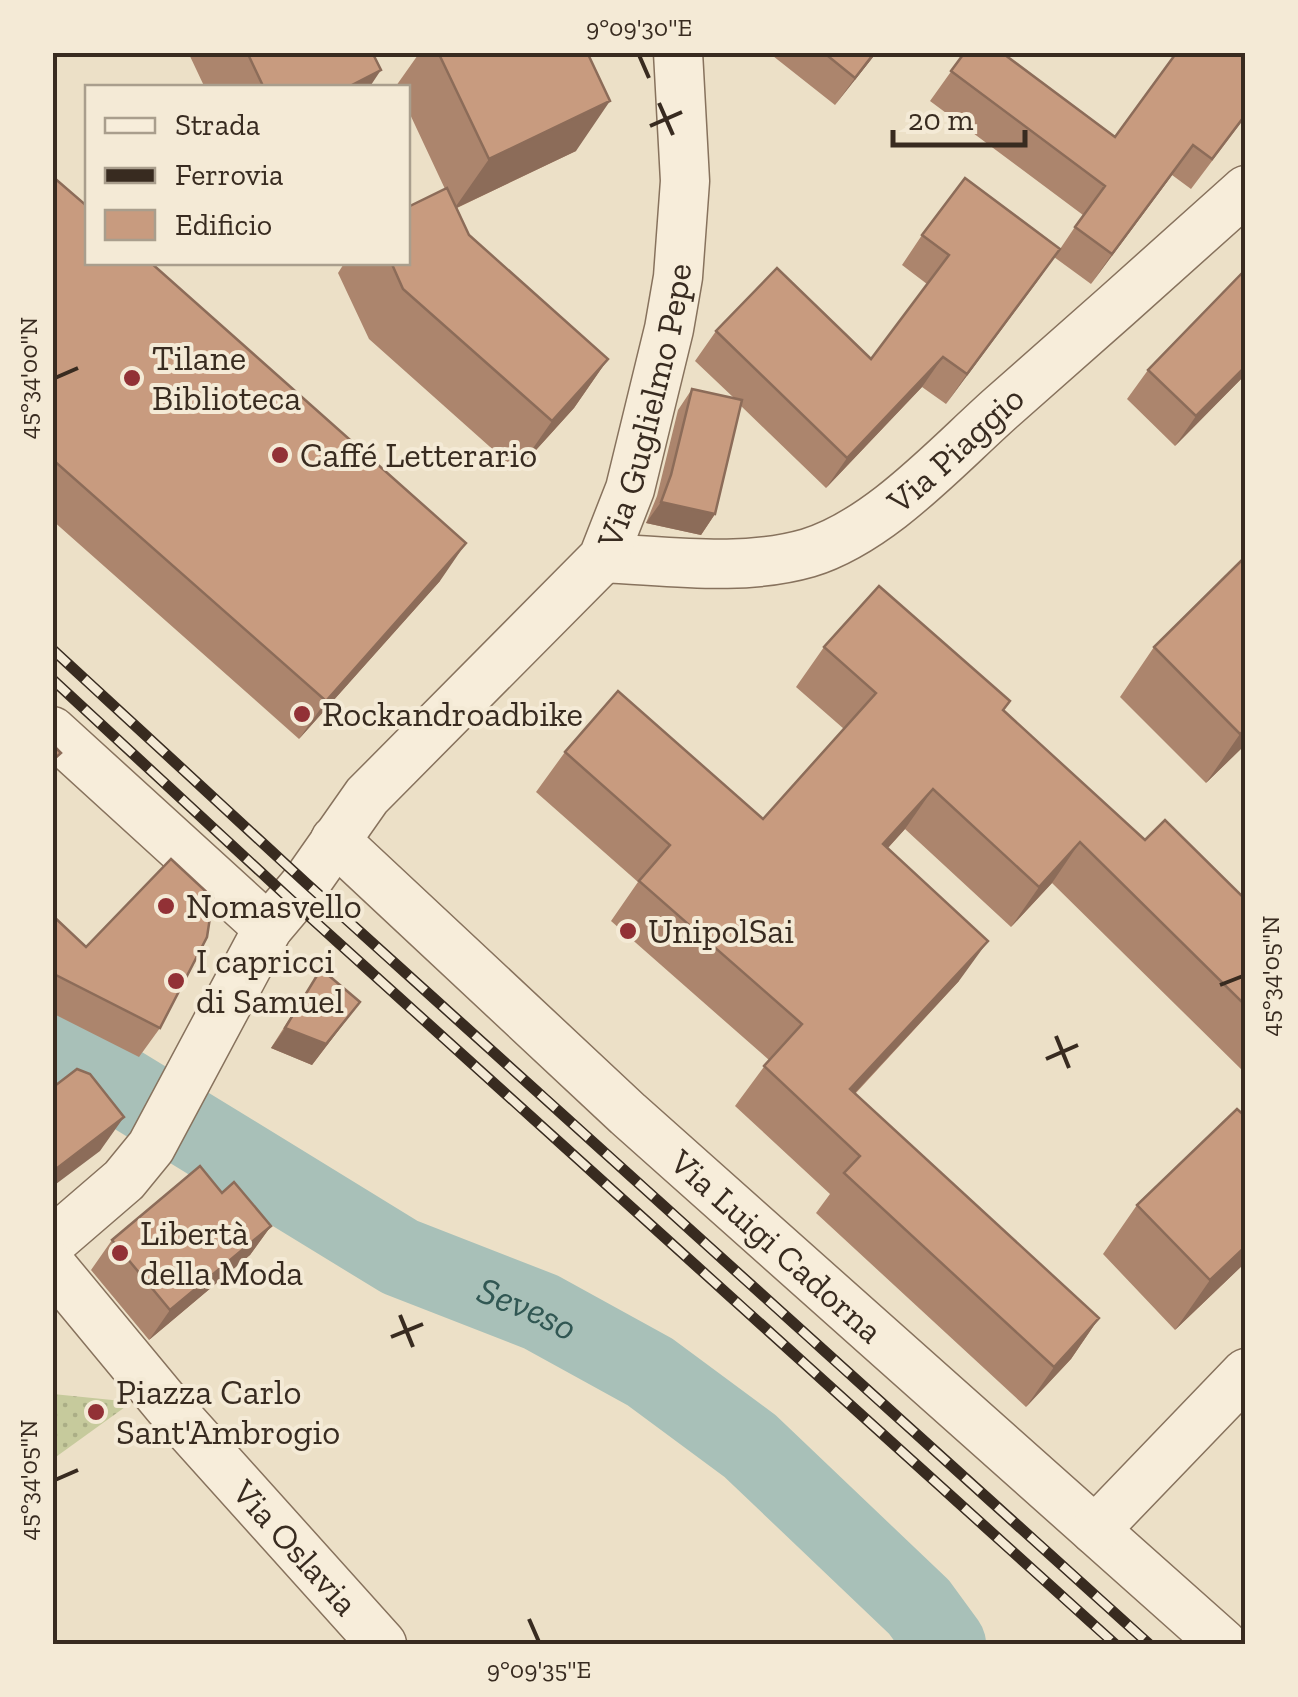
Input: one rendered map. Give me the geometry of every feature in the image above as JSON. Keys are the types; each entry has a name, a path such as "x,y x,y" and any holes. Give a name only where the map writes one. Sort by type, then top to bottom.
{"street":[{"name":"Via Guglielmo Pepe","path":"52,1242 124,1180 150,1147 268,928 306,883 368,796 603,558 630,489 678,277 685,180 678,52"},
{"name":"Via Piaggio","path":"603,558 732,564 788,558 838,541 870,521 932,470 1246,190"},
{"path":"52,731 268,928"},
{"name":"Via Luigi Cadorna","path":"335,840 628,1114 1223,1644"},
{"name":"Via Oslavia","path":"52,1266 168,1406 382,1644"},
{"path":"1095,1530 1246,1372"}],"green space":[{"path":"53,1394 132,1402 53,1459"}],"building":[{"path":"247,52 372,52 381,70 352,85 263,85"},
{"path":"438,52 587,52 610,101 489,159"},
{"path":"823,52 875,52 855,78"},
{"path":"965,52 1001,52 1115,137 1177,52 1246,52 1246,114 1212,159 1193,145 1112,254 1075,227 1105,186 951,71"},
{"name":"Tilane Biblioteca","path":"52,176 85,204 85,265 153,265 466,543 326,701 52,459"},
{"path":"965,178 1060,249 967,374 943,357 847,458 716,331 777,268 871,359 949,255 922,235"},
{"path":"447,188 469,235 608,359 552,421 403,289 392,265 410,265 410,206"},
{"path":"1246,269 1246,366 1196,416 1148,370"},
{"path":"692,389 742,400 715,514 661,502"},
{"path":"1241,561 1246,565 1246,729 1240,734 1154,647"},
{"path":"879,586 1010,701 1003,710 1145,840 1165,820 1246,900 1246,1006 1080,842 1039,887 933,789 883,844 988,941 850,1089 1099,1318 1054,1367 844,1173 860,1156 764,1066 802,1024 639,881 670,845 565,752 618,691 763,819 876,693 824,647"},
{"path":"52,744 61,753 52,761"},
{"path":"171,859 213,898 207,937 160,1028 52,973 52,915 86,947"},
{"path":"321,969 360,1002 326,1044 285,1028"},
{"path":"77,1069 90,1074 124,1117 52,1172 52,1088"},
{"path":"1237,1109 1246,1117 1246,1246 1210,1280 1137,1205"},
{"path":"200,1166 222,1193 234,1182 271,1226 170,1310 112,1240"}],"waterway":[{"name":"Seveso","path":"52,1051 103,1075 400,1257 541,1312 650,1372 750,1446 919,1607 946,1644"}],"railway":[{"path":"52,649 1149,1644"},
{"path":"52,679 1115,1644"}],"place":[{"name":"Tilane Biblioteca","path":"132,378"},
{"name":"Caffé Letterario","path":"280,455"},
{"name":"Rockandroadbike","path":"302,714"},
{"name":"Nomasvello","path":"166,906"},
{"name":"UnipolSai","path":"628,931"},
{"name":"I capricci di Samuel","path":"176,981"},
{"name":"Libertà della Moda","path":"120,1253"},
{"name":"Piazza Carlo Sant'Ambrogio","path":"96,1412"}]}
